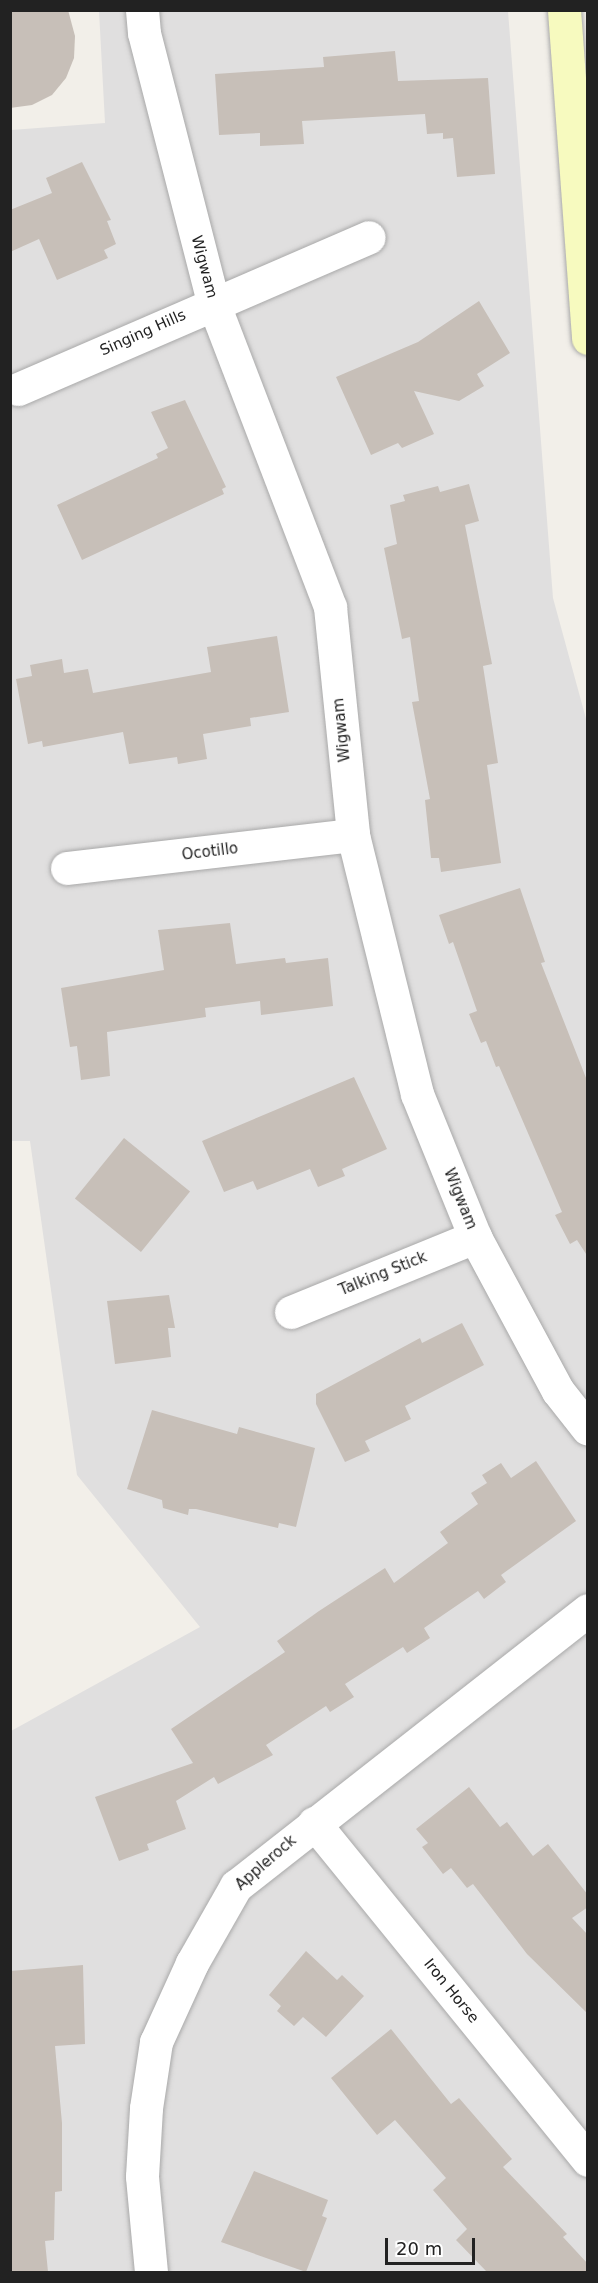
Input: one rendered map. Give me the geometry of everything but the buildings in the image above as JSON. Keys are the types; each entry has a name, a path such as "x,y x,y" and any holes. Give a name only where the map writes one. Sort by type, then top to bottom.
{"main road":[{"path":"564,10 588,338"}],"street":[{"name":"Wigwam","path":"142,10 144,33 213,302 330,607 353,835 417,1094 475,1237 558,1391 588,1429"},
{"name":"Singing Hills","path":"18,388 213,302 369,237"},
{"name":"Ocotillo","path":"67,868 353,835"},
{"name":"Talking Stick","path":"291,1312 475,1237"},
{"name":"Applerock","path":"151,2272 142,2176 146,2108 156,2042 192,1963 236,1886 588,1610"},
{"name":"Iron Horse","path":"314,1823 588,2160"}],"shaded area":[{"path":"99,11 508,11 553,598 588,726 587,2272 11,2272 11,1731 200,1627 77,1475 30,1141 11,1141 11,130 105,123"}]}
